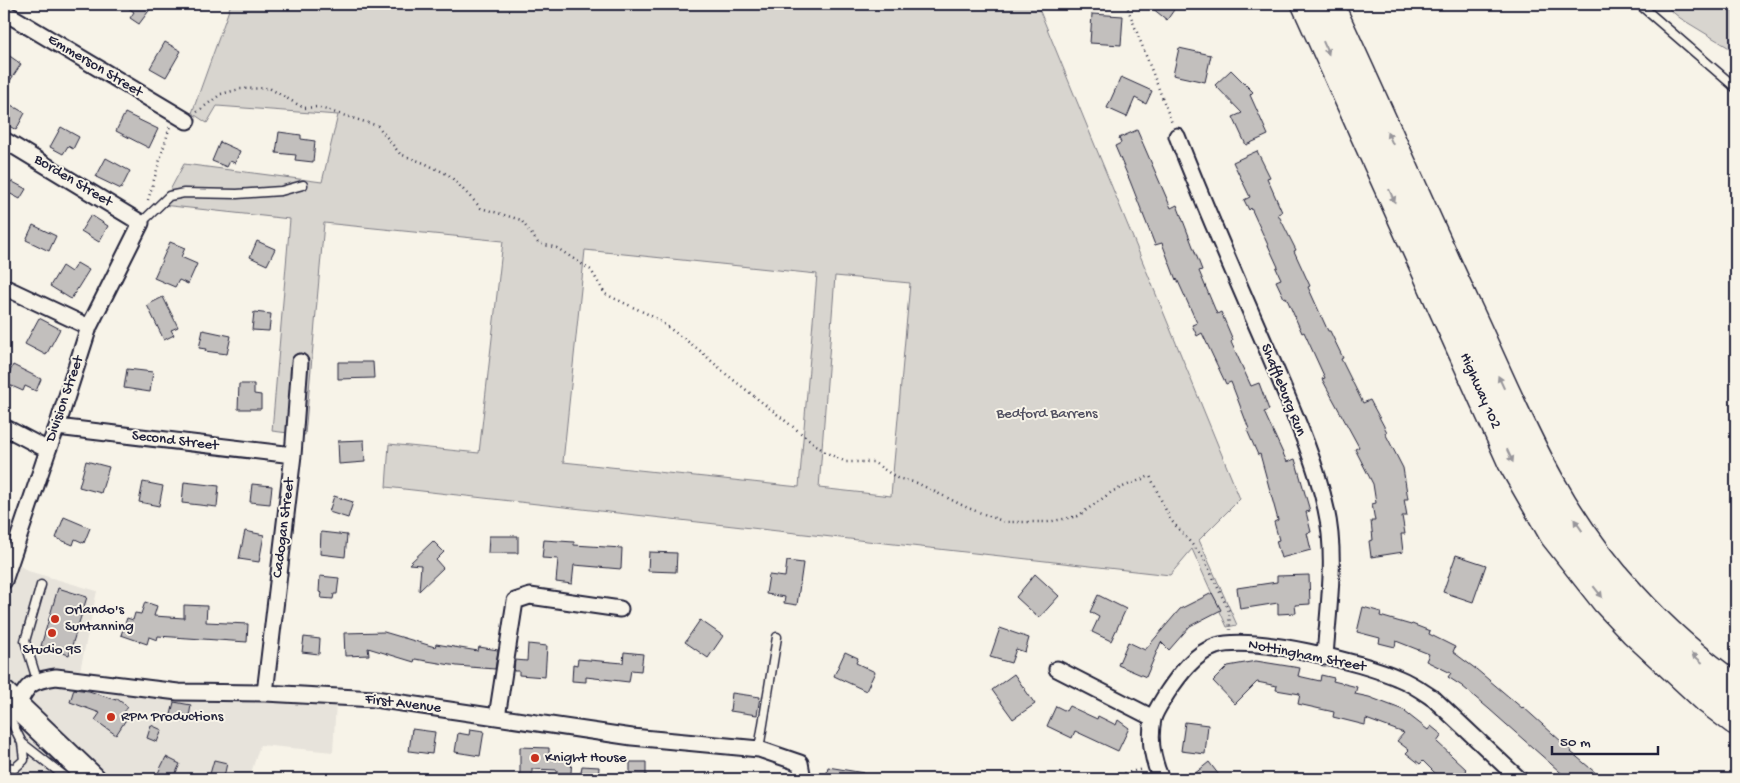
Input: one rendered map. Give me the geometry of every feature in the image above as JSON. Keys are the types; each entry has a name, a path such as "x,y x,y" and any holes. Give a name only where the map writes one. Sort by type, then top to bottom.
{"highway":[{"name":"Highway 102","path":"1306,4 1512,462 1554,535 1606,601 1634,631 1707,699 1736,721"},
{"name":"Highway 102","path":"1328,4 1501,382 1551,483 1598,553 1650,616 1710,669 1736,688"}],"main road":[{"path":"8,702 93,779"}],"street":[{"name":"Emmerson Street","path":"7,9 181,117"},
{"name":"Shaffleburg Run","path":"1177,136 1291,407 1315,472 1326,509 1330,537 1331,575 1325,657"},
{"name":"Borden Street","path":"4,140 142,223"},
{"name":"Division Street","path":"4,581 89,328 142,223"},
{"path":"4,287 89,328"},
{"name":"Cadogan Street","path":"265,693 293,455 300,362"},
{"path":"4,427 48,450"},
{"name":"Second Street","path":"57,427 293,455"},
{"path":"496,717 515,601 530,596 620,609"},
{"name":"Nottingham Street","path":"1158,773 1152,740 1153,718 1172,685 1197,656 1215,646 1237,642 1284,648 1325,657 1375,669 1400,678 1434,699 1519,779"},
{"path":"1057,669 1153,718"},
{"name":"First Avenue","path":"37,680 56,678 178,692 265,693 374,699 632,737 759,749 800,763 803,779"},
{"path":"8,702 37,680"}],"lane":[{"path":"1639,4 1736,88"},
{"path":"142,223 169,196 184,193 237,194 281,191 303,185"},
{"path":"37,680 25,641 40,585"},
{"path":"759,749 777,637"},
{"path":"4,767 15,768 24,760 22,743 8,702"},
{"path":"22,743 68,779"}],"path":[{"path":"1126,4 1177,136"},
{"path":"142,223 181,117 221,94 240,89 269,88 304,108 317,107 378,126 400,154 449,175 481,208 521,220 538,243 557,248 591,270 605,294 654,317 698,350 824,452 846,462 873,462 897,478 917,483 968,508 1005,522 1048,522 1078,516 1113,491 1150,476 1170,519 1203,557 1228,611 1232,644"},
{"path":"1100,779 1158,773"}],"shaded area":[{"path":"4,555 28,571 97,591 75,694 138,694 336,702 333,752 260,745 249,779 112,779 4,684"},
{"path":"4,706 82,779 4,778"}],"green space":[{"name":"Bedford Barrens","path":"231,4 1037,4 1240,499 1199,540 1237,625 1227,627 1192,549 1170,575 386,487 389,444 479,453 503,241 324,223 305,435 272,431 290,219 162,205 184,164 322,182 338,115 217,106 207,123 192,113","holes":["585,250 817,274 799,487 563,462","835,276 910,283 891,496 819,488"]},
{"path":"1663,4 1736,4 1736,52 1680,18"}],"building":[{"path":"123,4 154,4 139,24 130,18 134,12"},
{"path":"1147,4 1178,4 1167,20"},
{"path":"1092,14 1123,16 1121,45 1090,43"},
{"path":"165,42 181,51 166,77 150,68"},
{"path":"1179,48 1211,55 1205,82 1173,75"},
{"path":"4,52 21,64 4,90"},
{"path":"1231,70 1253,92 1250,95 1268,135 1246,145 1233,117 1242,113 1215,85"},
{"path":"1121,77 1152,91 1146,104 1135,98 1127,117 1107,108"},
{"path":"4,101 25,113 16,130 4,123"},
{"path":"125,113 158,129 149,148 116,131"},
{"path":"61,127 79,137 73,149 68,146 63,154 50,147"},
{"path":"1137,130 1171,208 1177,205 1202,270 1199,271 1217,314 1221,312 1233,340 1231,342 1251,386 1259,383 1269,410 1264,412 1287,462 1295,459 1310,511 1306,512 1311,532 1307,533 1311,550 1281,558 1276,541 1279,540 1274,522 1278,520 1260,454 1258,455 1247,430 1249,429 1231,382 1226,384 1202,333 1197,336 1192,325 1197,323 1176,280 1162,243 1155,245 1115,146 1121,143 1119,138"},
{"path":"279,132 301,135 301,139 315,141 313,162 295,160 296,155 276,153"},
{"path":"220,142 240,151 235,163 230,161 227,167 212,161"},
{"path":"1257,151 1270,177 1267,178 1282,212 1278,214 1296,250 1294,251 1310,286 1308,287 1328,331 1330,331 1343,358 1341,359 1363,403 1370,400 1403,468 1408,499 1404,499 1407,516 1402,516 1405,534 1401,534 1403,552 1371,557 1369,541 1373,540 1371,521 1375,521 1372,504 1376,503 1373,484 1355,449 1359,447 1322,379 1325,378 1304,332 1302,333 1286,297 1284,298 1276,281 1281,279 1276,268 1278,267 1251,208 1249,210 1244,200 1250,197 1233,162"},
{"path":"106,158 130,171 121,189 96,177"},
{"path":"11,181 26,189 20,199 5,191"},
{"path":"91,215 108,226 99,242 81,231"},
{"path":"33,225 56,236 49,251 26,240"},
{"path":"257,241 275,249 267,265 250,257"},
{"path":"170,242 185,248 181,257 197,264 188,284 179,280 175,287 154,278"},
{"path":"77,263 89,270 71,299 50,286 62,266 71,272"},
{"path":"163,297 178,327 171,330 174,335 164,340 147,305"},
{"path":"254,312 271,314 269,331 252,330"},
{"path":"39,318 60,329 46,355 25,344"},
{"path":"203,330 231,336 227,354 205,351 206,349 199,348"},
{"path":"338,362 373,362 374,378 338,379"},
{"path":"13,365 41,379 36,391 25,386 23,391 5,383"},
{"path":"127,369 153,372 150,392 124,388"},
{"path":"239,384 254,384 254,394 261,395 261,409 238,409"},
{"path":"364,440 365,462 339,464 338,441"},
{"path":"86,461 109,467 101,493 79,487"},
{"path":"143,482 163,486 159,506 139,502"},
{"path":"184,482 219,486 217,507 182,503"},
{"path":"252,484 272,486 270,504 250,502"},
{"path":"334,496 353,502 348,518 329,512"},
{"path":"64,517 90,528 84,543 75,539 73,545 56,538"},
{"path":"245,531 264,535 259,562 239,559"},
{"path":"321,532 347,535 345,557 320,554"},
{"path":"489,536 518,536 518,553 488,553"},
{"path":"544,540 574,542 574,545 622,548 621,569 574,565 572,584 556,582 558,559 542,558"},
{"path":"433,541 444,552 436,560 443,568 419,591 421,565 409,564"},
{"path":"649,552 677,553 676,572 648,571"},
{"path":"1456,555 1486,565 1473,602 1443,592"},
{"path":"787,561 803,563 797,605 784,603 785,597 766,594 769,575 785,577"},
{"path":"1035,574 1059,596 1039,618 1016,597"},
{"path":"1309,575 1310,604 1295,605 1296,613 1278,614 1278,603 1240,609 1237,588 1277,582 1277,576"},
{"path":"320,576 339,578 337,594 334,594 333,599 321,598 322,593 319,592"},
{"path":"58,588 87,597 69,655 41,646"},
{"path":"1212,593 1221,610 1190,626 1169,650 1161,642 1146,677 1118,665 1128,642 1145,650 1180,609"},
{"path":"1098,595 1126,609 1111,641 1092,632 1099,617 1090,612"},
{"path":"145,602 157,606 154,616 184,618 184,605 207,606 206,622 248,624 247,642 158,636 157,640 149,637 147,644 121,635 127,618 133,620 135,613 141,614"},
{"path":"1363,607 1381,612 1380,616 1412,624 1430,631 1429,634 1455,647 1453,652 1523,707 1603,779 1568,779 1462,686 1448,677 1451,673 1426,661 1429,654 1396,641 1395,647 1379,643 1380,638 1357,632"},
{"path":"700,620 723,636 708,658 685,642"},
{"path":"1000,628 1029,638 1025,652 1016,649 1011,663 990,657"},
{"path":"384,632 435,647 436,644 478,651 479,647 498,650 495,669 457,666 415,659 414,662 368,648 369,655 345,656 344,633"},
{"path":"304,637 320,639 319,654 302,652"},
{"path":"528,644 547,646 545,677 519,675 519,671 514,671 515,660 527,661"},
{"path":"624,652 643,654 641,671 631,670 629,682 586,677 586,682 572,681 573,664 577,665 578,659 623,663"},
{"path":"845,652 858,658 856,663 875,672 866,691 834,676"},
{"path":"1256,661 1300,668 1298,676 1320,681 1321,675 1334,678 1333,681 1357,687 1355,694 1369,697 1406,711 1428,730 1431,726 1442,735 1437,742 1467,770 1458,779 1441,779 1423,761 1420,764 1406,753 1409,750 1397,741 1404,733 1366,719 1365,725 1333,717 1334,712 1298,704 1300,694 1276,690 1277,686 1257,682 1235,704 1213,681 1228,666"},
{"path":"1014,674 1035,704 1013,719 992,690"},
{"path":"74,689 89,691 116,700 116,698 128,707 122,715 127,718 116,735 95,720 100,713 70,702"},
{"path":"732,693 760,697 757,715 730,711"},
{"path":"174,702 191,705 188,723 170,719"},
{"path":"1056,706 1066,711 1069,706 1097,719 1098,716 1116,725 1118,720 1129,728 1118,751 1075,731 1072,738 1047,726"},
{"path":"1185,722 1208,725 1205,754 1181,751"},
{"path":"151,725 162,730 157,742 147,738"},
{"path":"412,729 435,732 432,754 409,751"},
{"path":"470,729 484,731 480,756 455,752 458,733 469,735"},
{"name":"Knight House","path":"520,747 549,748 549,756 572,757 571,773 557,773 557,770 532,769 532,777 520,777"},
{"path":"166,757 180,764 173,779 155,779"},
{"path":"214,760 227,763 224,777 210,774"},
{"path":"630,762 646,762 646,779 630,779"},
{"path":"1209,762 1222,779 1188,779"},
{"path":"582,766 599,767 598,779 580,779"},
{"path":"828,767 864,773 864,779 826,779"}],"place":[{"name":"Orlando's Suntanning","path":"55,619"},
{"name":"Studio 95","path":"52,633"},
{"name":"RPM Productions","path":"111,717"},
{"name":"Knight House","path":"535,758"}]}
